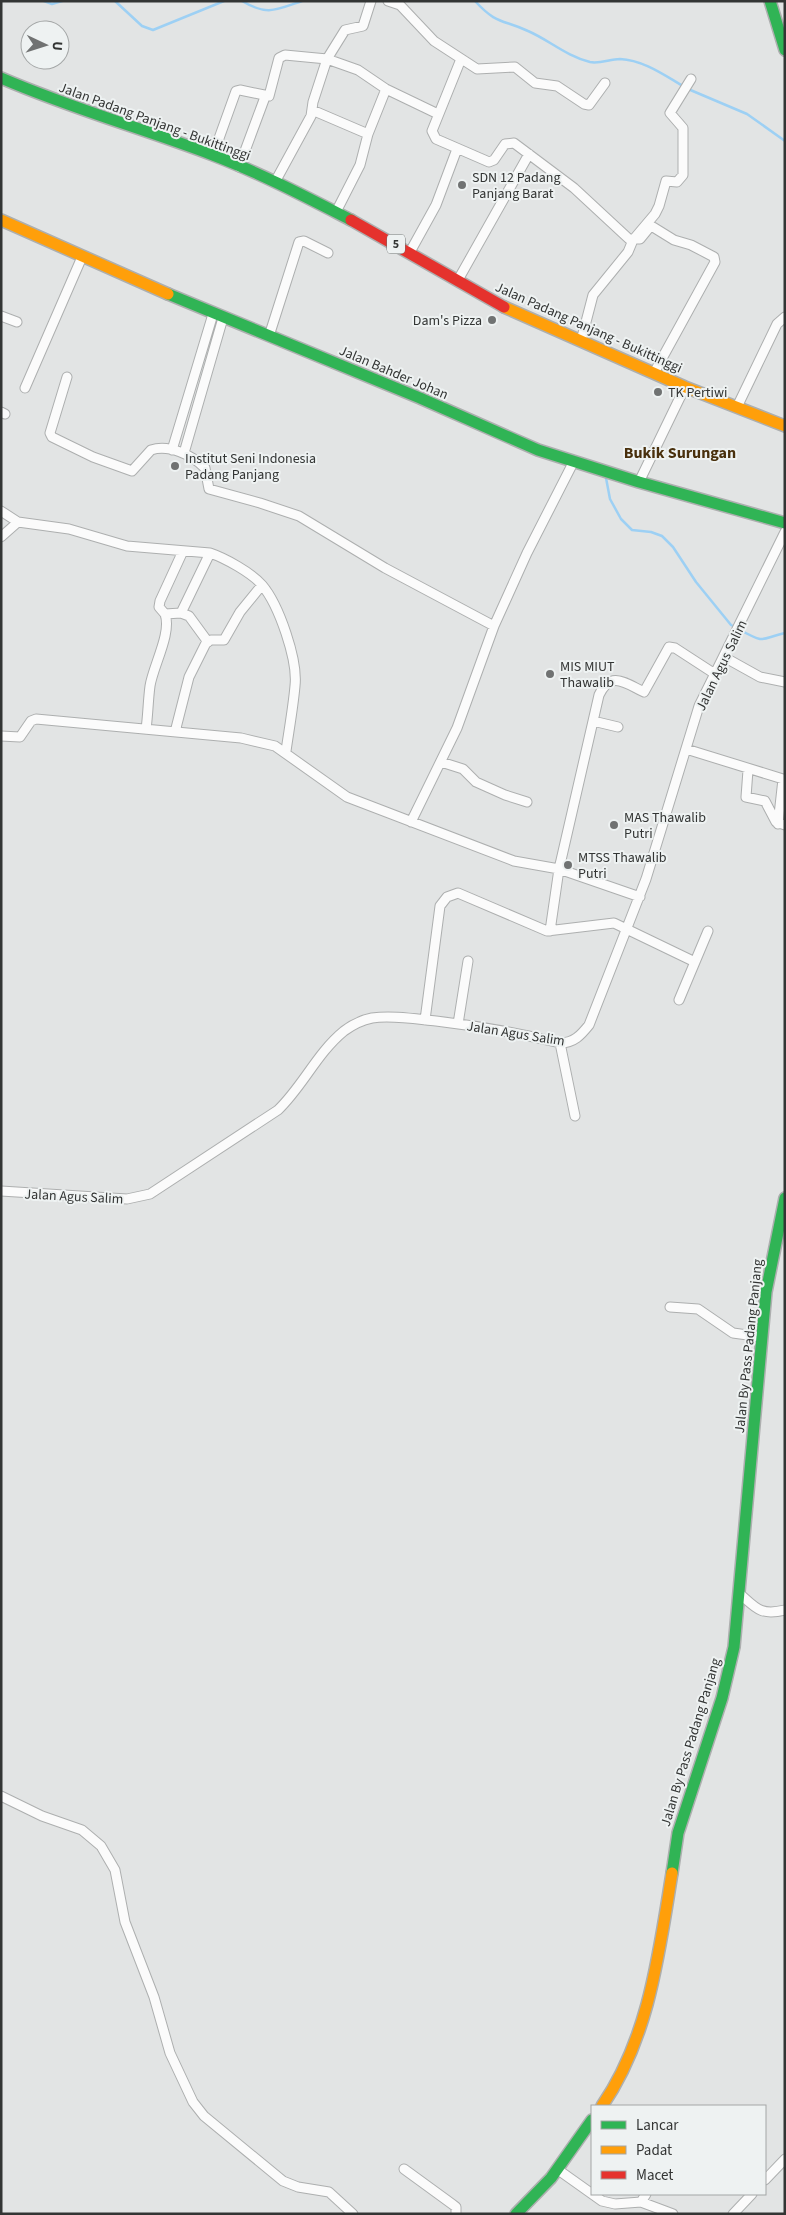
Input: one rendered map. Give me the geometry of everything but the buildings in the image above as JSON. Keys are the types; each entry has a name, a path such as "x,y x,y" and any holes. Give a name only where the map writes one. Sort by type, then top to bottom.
{"main road":[{"path":"770,1 785,50"},
{"name":"Jalan Padang Panjang - Bukittinggi","path":"1,78 50,100 213,156 274,182 336,212 410,252 496,303 685,387 785,426"},
{"name":"Jalan Bahder Johan","path":"1,220 218,316 538,450 639,482 785,523"},
{"name":"Jalan By Pass Padang Panjang","path":"603,2105 611,2093 633,2049 643,2021 662,1934 678,1833 722,1698 734,1647 766,1292 785,1198"},
{"path":"516,2214 557,2169 591,2121"}],"street":[{"path":"274,182 312,110 327,59 345,30 363,26 371,1"},
{"path":"388,1 402,6 434,41 481,70 505,66 515,67 535,83 557,86 587,105 591,104 605,83"},
{"path":"213,156 236,91 240,90 265,97 271,94 282,56 327,59 363,72 386,89 438,114"},
{"path":"461,59 452,78 451,88 438,114 432,135 436,139 457,149 492,161 505,144 510,142 574,188 629,239 640,239 652,227 674,240 691,245 715,260 654,372"},
{"path":"581,341 593,295 628,252 633,240 659,206 666,181 677,182 683,175 683,128 670,113 691,79"},
{"path":"336,212 360,165 368,134 386,89"},
{"path":"239,167 265,97"},
{"path":"312,110 368,134"},
{"path":"410,252 436,205 457,149"},
{"path":"458,280 529,154"},
{"path":"269,336 299,242 304,241 328,253"},
{"path":"26,388 82,257"},
{"path":"1,316 17,322"},
{"path":"172,450 218,316"},
{"path":"184,453 218,316"},
{"path":"737,407 777,324 785,317"},
{"path":"67,377 50,433 52,437 93,457 132,471 151,450 172,450 184,453 205,468 209,489 299,516 385,568 494,626"},
{"path":"639,482 685,387"},
{"path":"411,822 458,728 494,626 527,553 574,461"},
{"path":"1,511 18,522 69,529 127,546 210,553 222,557 262,585 279,614 294,668 295,686 286,751"},
{"path":"1,538 18,522"},
{"name":"Jalan Agus Salim","path":"1,1191 127,1199 150,1194 278,1110 293,1095 323,1054 346,1030 372,1018 425,1020 495,1028 560,1043 576,1039 589,1025 628,930 699,706 785,532"},
{"path":"146,729 150,686 167,621 166,614 159,607 160,601 183,551"},
{"path":"181,613 210,553"},
{"path":"208,642 225,639 240,612 262,585"},
{"path":"166,614 181,613 189,616 208,642"},
{"path":"175,732 189,677 208,642"},
{"path":"550,931 558,869 599,694 604,684 611,680 619,680 644,692 669,647 675,648 715,674"},
{"path":"724,657 760,677 785,682"},
{"path":"1,736 20,737 30,721 36,719 241,738 276,746 286,751 347,797 514,861 558,869 640,897"},
{"path":"593,721 618,726"},
{"path":"686,749 748,770 783,779 781,824"},
{"path":"441,762 463,769 476,782 505,795 527,802"},
{"path":"748,770 746,797 765,802 781,824"},
{"path":"425,1020 438,913 440,906 447,897 458,893 465,894 540,929 550,931 610,923 694,962"},
{"path":"679,1000 708,931"},
{"path":"458,1024 468,962"},
{"path":"560,1043 575,1116"},
{"path":"670,1307 698,1309 733,1333 762,1337"},
{"path":"739,1593 763,1612 771,1614 785,1610"},
{"path":"1,1796 42,1816 82,1830 101,1846 110,1859 115,1870 126,1922 154,1997 170,2053 193,2102 204,2116 283,2181 298,2188 329,2192 353,2214"},
{"path":"766,2179 785,2159"},
{"path":"404,2169 456,2207 456,2214"},
{"path":"557,2169 591,2193"},
{"path":"594,2195 602,2201 615,2204 640,2202 673,2214"},
{"path":"640,2202 645,2195"},
{"path":"733,2214 751,2195"}],"waterway":[{"path":"44,1 52,4 62,1"},
{"path":"115,1 142,26 153,30 224,1"},
{"path":"242,1 258,9 265,10 278,9 302,1"},
{"path":"475,1 495,18 536,35 581,59 590,62 620,59 637,62 683,86"},
{"path":"688,89 747,114 785,141"},
{"path":"606,478 610,499 621,519 632,530 651,532 662,536 673,547 696,582 731,625 735,627"},
{"path":"740,630 759,639 785,633"}],"traffic: fast":[{"path":"770,1 785,50"},
{"path":"1,78 53,99 231,162 351,220"},
{"path":"168,294 420,398 538,450 639,482 785,523"},
{"path":"672,1873 678,1833 722,1698 734,1647 766,1292 785,1198"},
{"path":"516,2214 551,2178 591,2121"}],"traffic: slow":[{"path":"1,220 168,294"},
{"path":"504,307 685,387 785,426"},
{"path":"603,2105 618,2080 631,2052 650,1994 657,1964 672,1873"}],"traffic: jam":[{"path":"351,220 504,307"}],"place":[{"name":"SDN 12 Padang Panjang Barat","path":"462,185"},
{"name":"Dam's Pizza","path":"492,320"},
{"name":"TK Pertiwi","path":"658,392"},
{"name":"Institut Seni Indonesia Padang Panjang","path":"175,466"},
{"name":"MIS MIUT Thawalib","path":"550,674"},
{"name":"MAS Thawalib Putri","path":"614,825"},
{"name":"MTSS Thawalib Putri","path":"568,865"}],"district":[{"name":"Bukik Surungan","path":"680,452"}]}
